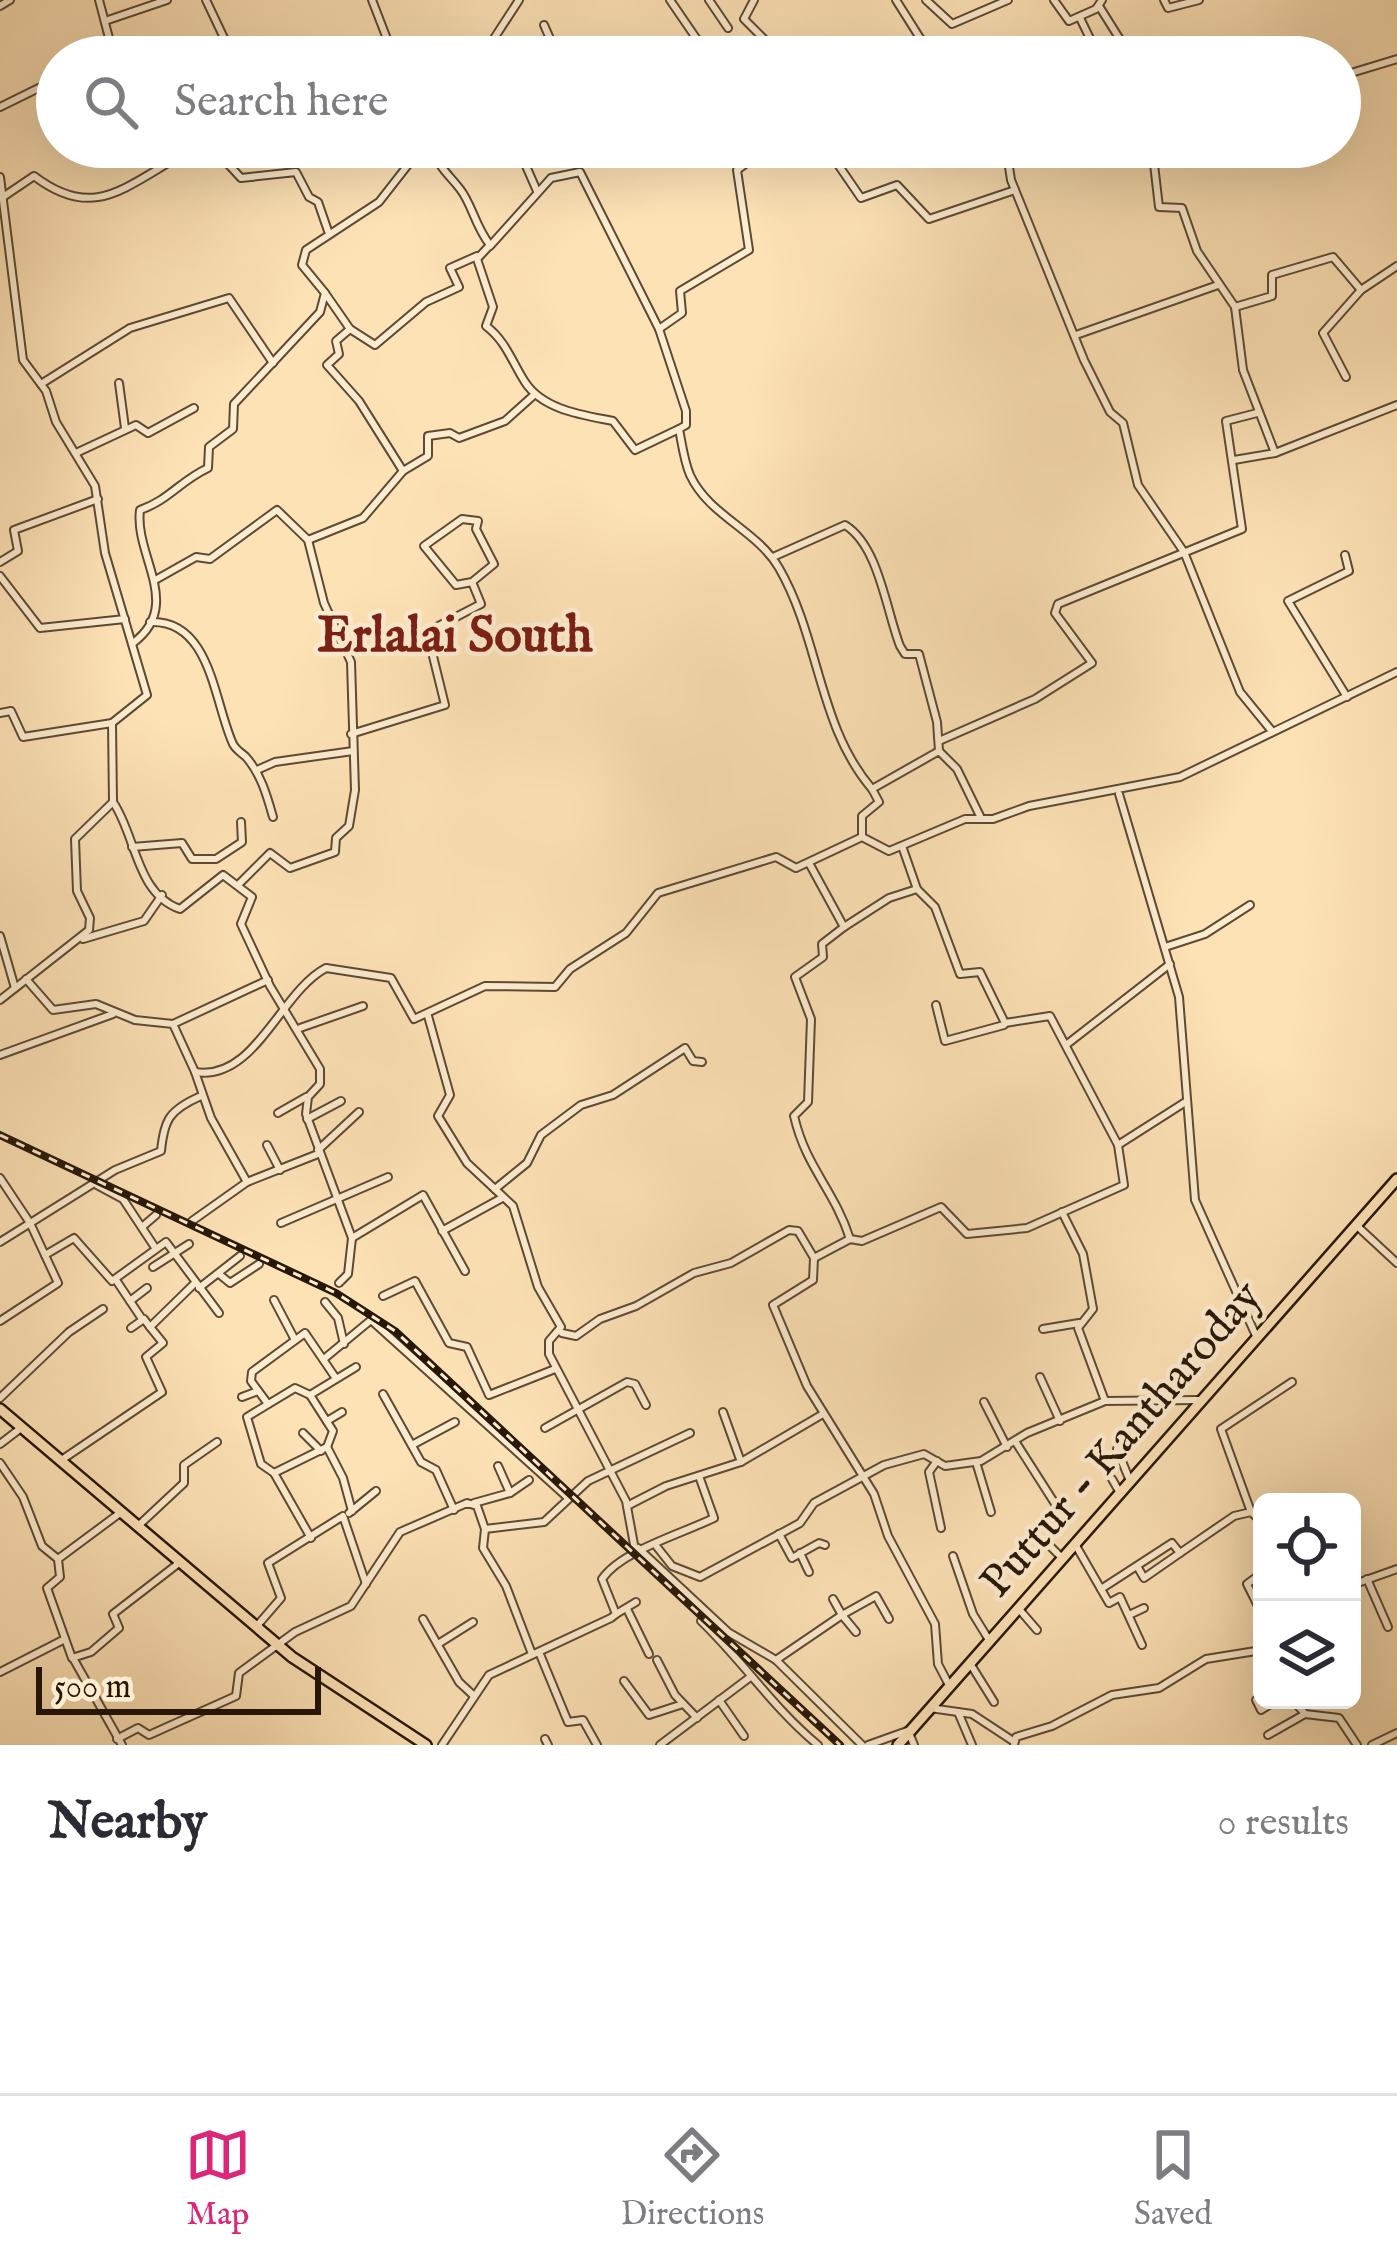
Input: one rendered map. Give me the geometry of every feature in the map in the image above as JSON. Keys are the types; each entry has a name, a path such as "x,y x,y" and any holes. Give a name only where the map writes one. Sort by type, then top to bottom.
{"main road":[{"name":"Puttur - Kantharoday","path":"898,1745 1397,1179"},
{"path":"0,1409 277,1645 426,1745"}],"street":[{"path":"0,6 10,0"},
{"path":"99,0 106,36"},
{"path":"105,21 167,0"},
{"path":"206,0 223,36"},
{"path":"372,0 386,36"},
{"path":"496,36 519,0"},
{"path":"670,0 695,36"},
{"path":"709,0 728,28"},
{"path":"754,0 744,19 761,36"},
{"path":"896,0 919,36"},
{"path":"926,0 952,24 1008,0"},
{"path":"1054,0 1067,21 1101,3 1119,36"},
{"path":"1164,0 1168,8 1199,0"},
{"path":"1080,18 1089,36"},
{"path":"544,25 548,36"},
{"path":"1361,70 1397,58"},
{"path":"0,107 36,89"},
{"path":"3,197 34,176 65,198 94,200 155,168"},
{"path":"232,168 241,178 296,172 309,197 318,202 328,231"},
{"path":"406,168 379,202 328,231 306,250 302,265 350,329 375,345 426,302 459,287 450,268 490,246 551,178 580,172 659,329 686,411 686,425 635,450 613,421 578,416 535,394 497,335 486,326 493,308 478,256"},
{"path":"440,168 459,186 471,219 490,246"},
{"path":"527,168 537,191"},
{"path":"659,329 682,313 680,291 749,250 739,168"},
{"path":"841,168 861,197 897,185 929,219 1015,190"},
{"path":"1010,168 1015,190 1110,412 1123,423 1138,485 1184,552 1240,692 1271,730"},
{"path":"1154,168 1159,207 1182,208 1198,251 1235,307 1243,370 1275,453"},
{"path":"0,177 21,351 99,498 105,553 147,695 112,723 23,737 10,711 0,713"},
{"path":"1235,307 1272,296 1273,275 1333,257 1361,290"},
{"path":"1346,377 1324,333 1361,290 1397,266"},
{"path":"1076,335 1219,285"},
{"path":"133,643 151,622 157,579 140,510 167,500 181,481 208,467 209,447 233,429 234,404 320,312 325,293"},
{"path":"41,384 130,328 229,298 274,364"},
{"path":"350,329 336,341 339,354 327,365 358,400 403,471"},
{"path":"118,383 125,428"},
{"path":"308,540 363,518 403,471 428,456 428,436 450,433 459,438 506,421 535,394"},
{"path":"1234,460 1275,453 1397,405"},
{"path":"76,453 125,428 139,425 148,433 194,408"},
{"path":"939,741 1036,699 1092,663 1055,613 1058,604 1166,565 1184,552 1244,527 1226,421 1257,413"},
{"path":"679,429 689,473 700,490 773,557 806,627 845,758 880,802 862,816 862,837"},
{"path":"0,562 18,550 14,530 99,498"},
{"path":"157,579 196,557 210,559 274,509 308,540 324,603 351,662 355,790 349,826 336,837 335,852 290,868 270,854 239,884"},
{"path":"463,519 478,521 476,529 494,564 472,583 456,585 424,546 463,519"},
{"path":"773,557 844,525 851,527 871,559 900,646 905,654 920,654 938,751"},
{"path":"1345,555 1348,571 1288,601 1347,697"},
{"path":"0,576 40,628 89,627 126,619"},
{"path":"351,734 445,706 427,632 479,609 472,583"},
{"path":"151,622 174,623 192,638 229,723 233,745 255,771 273,818"},
{"path":"862,837 882,852 980,816 993,820 1029,806 1118,793 1212,766 1271,730 1397,671"},
{"path":"112,723 113,802 132,847 162,895 180,909 217,877 227,876 253,902 240,921 322,1077 308,1096 278,1113"},
{"path":"255,771 275,762 353,751"},
{"path":"872,790 938,751"},
{"path":"938,751 957,769 980,816"},
{"path":"1118,793 1179,998 1195,1200 1257,1338"},
{"path":"83,939 90,918 78,894 75,838 113,802"},
{"path":"132,847 182,843 192,859 216,859 241,844 241,822"},
{"path":"195,1072 210,1073 247,1057 257,1038 289,1009 315,974 332,968 391,978 411,1016 428,1016 452,998 485,986 555,988 570,969 626,933 658,893 776,857 790,868 862,837"},
{"path":"902,846 917,890 935,907 960,974 980,972 1008,1024"},
{"path":"809,862 844,927"},
{"path":"850,1238 829,1187 807,1163 794,1116 808,1102 812,1019 795,976 823,957 822,944 844,927 889,898 917,890"},
{"path":"0,1000 44,961 83,939 144,921 162,895"},
{"path":"1165,947 1204,934 1250,905"},
{"path":"0,936 15,988"},
{"path":"1066,1046 1170,964"},
{"path":"26,979 53,1010 91,1004 113,1014 172,1024 268,980"},
{"path":"814,1258 850,1238 862,1240 941,1207 967,1234 978,1237 1027,1228 1127,1182 1118,1145 1050,1016 945,1041 936,1005"},
{"path":"299,1028 363,1006"},
{"path":"0,1055 113,1014"},
{"path":"428,1016 450,1096 438,1116 467,1163 515,1212 538,1287 561,1332 576,1336 600,1319 636,1306 694,1273 731,1263 789,1230 798,1231 814,1258 813,1280 773,1306 823,1414 874,1494 888,1537 935,1624 938,1664 950,1687"},
{"path":"172,1024 201,1096 247,1182"},
{"path":"495,1189 527,1162 541,1135 581,1105 613,1095 685,1048 693,1061 702,1062"},
{"path":"0,1242 115,1170 164,1149 162,1126 178,1106 201,1096"},
{"path":"308,1096 307,1118 352,1238 348,1274 339,1283"},
{"path":"307,1118 340,1101"},
{"path":"1118,1145 1187,1101"},
{"path":"192,1221 247,1182 318,1152 358,1112"},
{"path":"267,1144 280,1170"},
{"path":"281,1223 388,1177"},
{"path":"0,1178 30,1223 58,1285 0,1322"},
{"path":"97,1185 123,1199 154,1246"},
{"path":"352,1238 421,1194 465,1271"},
{"path":"442,1231 503,1197"},
{"path":"1042,1330 1079,1323 1093,1309 1091,1283 1062,1211"},
{"path":"142,1227 156,1215"},
{"path":"1356,1225 1397,1263"},
{"path":"45,1255 74,1238 107,1278 116,1280 163,1343 146,1357 162,1392 61,1461"},
{"path":"116,1280 154,1246 166,1242 219,1312"},
{"path":"154,1267 189,1244"},
{"path":"150,1327 240,1256"},
{"path":"219,1274 230,1283 259,1264"},
{"path":"383,1296 414,1281 449,1343 467,1347 489,1395 555,1369"},
{"path":"130,1301 147,1288"},
{"path":"274,1300 295,1340"},
{"path":"325,1302 338,1318 344,1344"},
{"path":"0,1398 79,1324 103,1310"},
{"path":"130,1328 142,1319"},
{"path":"325,1358 368,1319 385,1328 567,1497"},
{"path":"1079,1323 1106,1401"},
{"path":"561,1332 548,1341 555,1369 627,1506 636,1549 728,1632 776,1660 865,1745 911,1731 914,1745"},
{"path":"268,1404 252,1372 307,1334 336,1378"},
{"path":"310,1395 356,1367"},
{"path":"1040,1377 1060,1421"},
{"path":"545,1428 627,1382 635,1384 646,1405"},
{"path":"1137,1566 1144,1578 1234,1516 1251,1512 1222,1429 1292,1382"},
{"path":"274,1473 324,1449 333,1431 310,1395 298,1388 247,1417 262,1465 274,1473 311,1538"},
{"path":"242,1397 258,1391"},
{"path":"383,1394 426,1469 436,1470 454,1510"},
{"path":"656,1547 672,1566 700,1577 800,1523 814,1503 860,1478 924,1454 945,1466 976,1462 1106,1401 1202,1399"},
{"path":"984,1402 1059,1510"},
{"path":"327,1421 342,1412"},
{"path":"723,1412 741,1462"},
{"path":"627,1506 741,1462 823,1414"},
{"path":"412,1444 455,1422"},
{"path":"0,1444 22,1428"},
{"path":"303,1433 324,1449 344,1478 366,1584"},
{"path":"485,1529 544,1522 567,1497 609,1470 690,1433"},
{"path":"136,1527 184,1483 184,1465 218,1442"},
{"path":"1118,1450 1130,1481"},
{"path":"937,1460 929,1472 941,1528"},
{"path":"976,1462 991,1512"},
{"path":"0,1463 23,1497 42,1546 58,1559 61,1577 46,1590 73,1658 120,1742 138,1728 149,1736 236,1696 239,1673 277,1645 351,1606 400,1532 510,1492 529,1480"},
{"path":"498,1466 510,1492"},
{"path":"616,1614 602,1576 636,1549 656,1547 714,1518 699,1476"},
{"path":"1112,1479 1120,1492"},
{"path":"256,1627 281,1598 268,1563 376,1491"},
{"path":"474,1502 485,1529 483,1548 506,1586 568,1722 583,1720 597,1745"},
{"path":"58,1559 120,1513"},
{"path":"778,1534 789,1556 825,1545"},
{"path":"1101,1589 1172,1543 1180,1553"},
{"path":"1048,1544 1062,1558"},
{"path":"1075,1544 1109,1604 1120,1597 1142,1645"},
{"path":"800,1553 809,1572"},
{"path":"953,1556 973,1614 989,1640"},
{"path":"73,1658 114,1635 119,1628 113,1614 179,1563"},
{"path":"1361,1581 1397,1566"},
{"path":"1367,1579 1388,1627"},
{"path":"776,1660 876,1596 889,1619"},
{"path":"833,1599 856,1633"},
{"path":"442,1745 489,1675 586,1634 636,1602"},
{"path":"1018,1608 1037,1630"},
{"path":"1129,1615 1144,1608"},
{"path":"627,1609 649,1654"},
{"path":"423,1619 458,1682 473,1696"},
{"path":"701,1621 729,1647 749,1678 818,1745"},
{"path":"438,1644 473,1622"},
{"path":"0,1672 65,1639"},
{"path":"930,1708 992,1723 1014,1744 1112,1695 1159,1688 1206,1659 1253,1651"},
{"path":"657,1660 697,1718"},
{"path":"970,1664 994,1702"},
{"path":"660,1745 749,1678"},
{"path":"624,1681 649,1715 683,1704"},
{"path":"719,1700 744,1736"},
{"path":"1301,1709 1305,1714"},
{"path":"958,1712 972,1745"},
{"path":"1268,1735 1305,1714 1340,1718 1357,1745"},
{"path":"1372,1745 1397,1733"}],"railway":[{"path":"0,1135 336,1293 395,1331 840,1745"}],"district":[{"name":"Erlalai South","path":"455,637"}]}
